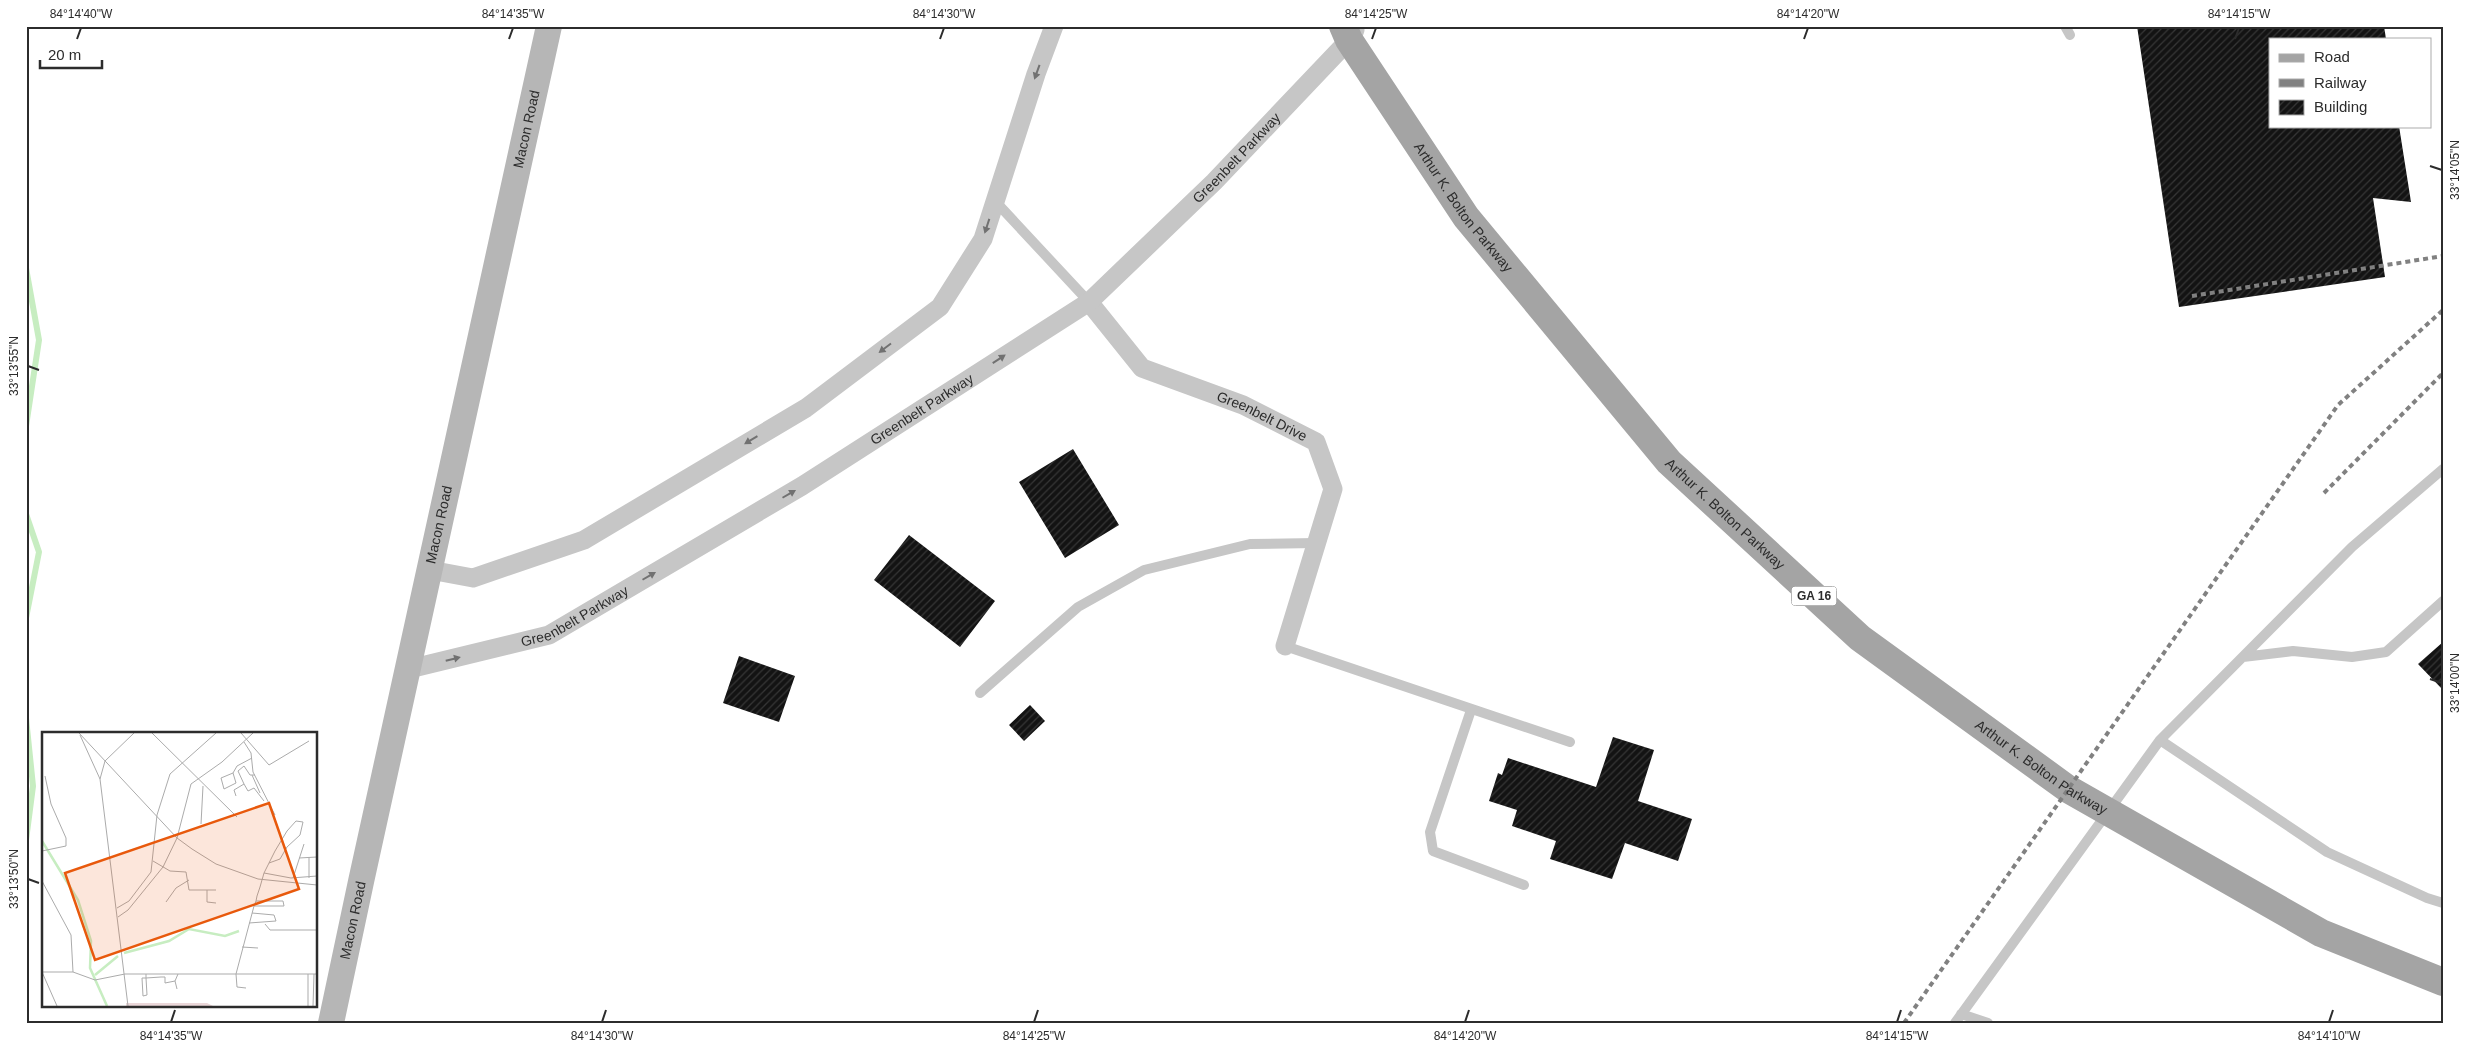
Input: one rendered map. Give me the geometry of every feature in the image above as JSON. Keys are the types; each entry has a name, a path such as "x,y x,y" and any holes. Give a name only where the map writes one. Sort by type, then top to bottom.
{"main road":[{"name":"Macon Road","path":"330,1023 405,670 430,570 549,26"},
{"name":"Arthur K. Bolton Parkway","path":"1350,31 1466,217 1669,462 1860,638 2068,789 2321,933 2443,982"}],"street":[{"path":"430,570 473,578 584,540 806,408 940,307 983,239 1054,26"},
{"name":"Greenbelt Parkway","path":"405,670 549,635 802,486 1088,302 1214,182 1350,31"},
{"name":"Greenbelt Drive","path":"1088,302 1142,368 1243,405 1316,442 1334,489 1285,646"}],"lane":[{"path":"995,201 1088,302"},
{"path":"1955,1023 2000,964 2160,740 2352,546 2443,469"},
{"path":"980,693 1078,607 1144,570 1250,544 1316,543"},
{"path":"2242,657 2293,651 2352,657 2386,652 2443,601"},
{"path":"1285,646 1470,710 1570,742"},
{"path":"1470,710 1430,832 1433,851 1524,886"},
{"path":"2160,740 2327,852 2427,898 2443,903"},
{"path":"1962,1014 1988,1023"}],"building":[{"path":"2137,26 2384,26 2386,38 2269,38 2269,128 2399,128 2411,202 2373,198 2385,277 2179,307"},
{"path":"1073,449 1119,525 1065,558 1019,482"},
{"path":"909,535 995,601 960,647 874,580"},
{"path":"2443,642 2443,690 2418,664"},
{"path":"739,656 795,676 779,722 723,703"},
{"path":"1030,705 1045,721 1024,741 1009,725"},
{"path":"1613,737 1654,750 1638,801 1692,819 1678,861 1625,843 1612,879 1550,859 1556,841 1512,826 1517,810 1489,801 1498,773 1502,775 1508,758 1596,787"}],"waterway":[{"path":"26,268 39,340 26,426"},
{"path":"26,514 39,552 26,618"},
{"path":"26,718 33,786 26,840"}],"railway":[{"path":"2192,296 2443,256"},
{"path":"1904,1023 2338,405 2443,310"},
{"path":"2324,493 2443,373"}]}
